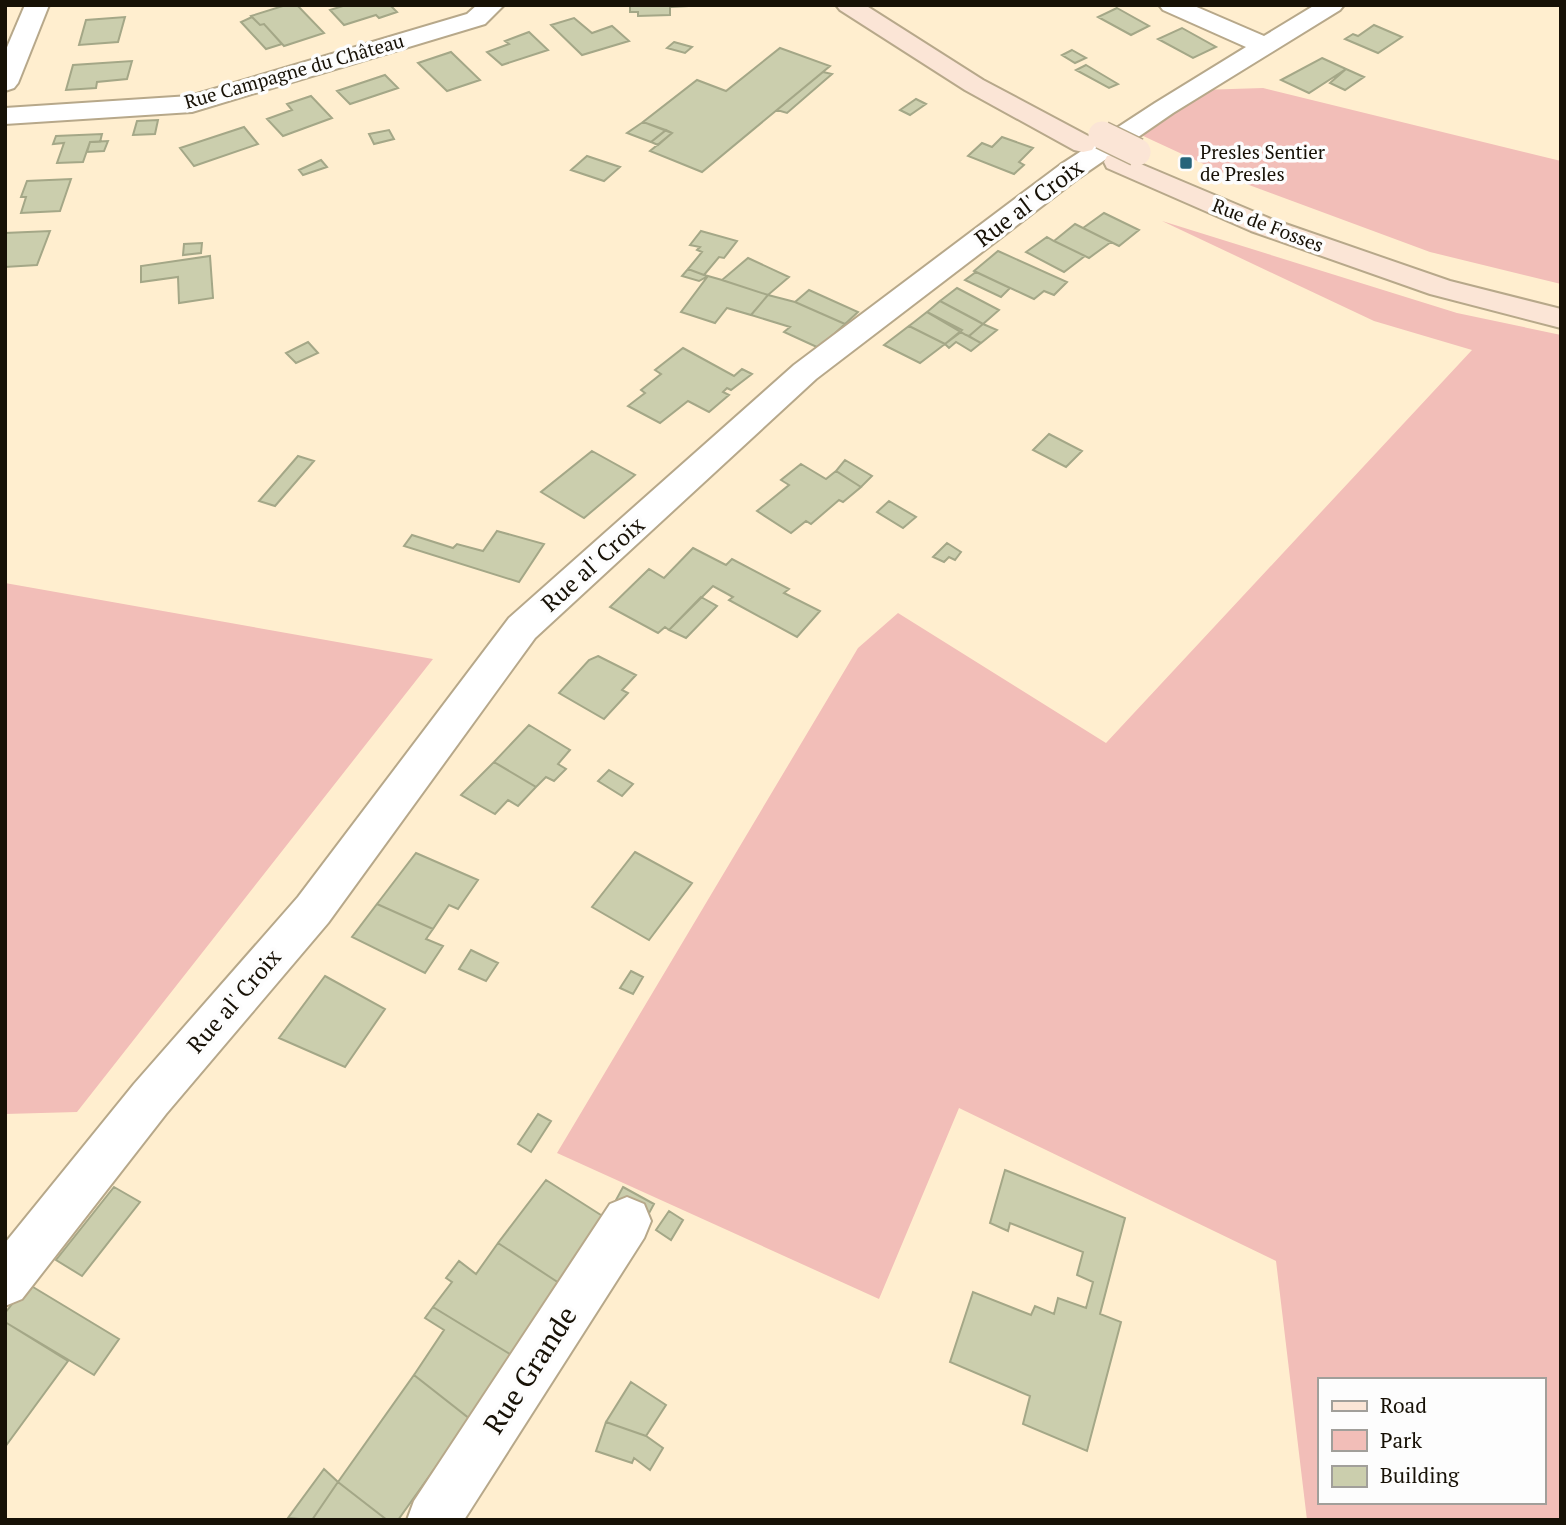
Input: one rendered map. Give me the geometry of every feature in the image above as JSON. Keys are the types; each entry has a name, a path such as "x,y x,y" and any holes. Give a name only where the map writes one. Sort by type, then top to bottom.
{"main road":[{"name":"Rue de Fosses","path":"848,5 974,85 1274,230 1440,288 1561,319"},
{"name":"Rue de Fosses","path":"873,5 1092,140"},
{"name":"Rue de Fosses","path":"1127,157 1311,231 1454,277 1561,301"}],"street":[{"path":"5,83 37,5"},
{"name":"Rue Campagne du Château","path":"5,116 192,104 476,19 492,5"},
{"path":"1171,5 1265,46"},
{"name":"Rue al' Croix","path":"5,1282 150,1099 313,910 522,628 805,372 1070,171 1164,107 1332,5"},
{"name":"Rue Grande","path":"433,1520 627,1221"}],"green space":[{"path":"1263,88 1561,161 1561,284 1430,252 1249,185 1141,135 1200,90"},
{"path":"1162,221 1457,313 1561,335 1561,1520 1307,1520 1276,1261 959,1108 879,1299 557,1153 858,648 898,613 1106,743 1472,350 1374,321"},
{"path":"5,583 433,659 77,1112 5,1114"}],"building":[{"path":"286,5 297,5 324,33 284,46 264,24 260,25 251,16"},
{"path":"346,5 390,5 397,12 344,25 330,10"},
{"path":"630,5 688,6 670,7 670,15 638,16 638,12 630,12"},
{"path":"1117,8 1149,26 1131,35 1098,17"},
{"path":"125,17 118,42 79,45 86,20"},
{"path":"252,17 260,25 264,24 282,44 266,49 241,22"},
{"path":"574,18 592,33 612,26 629,41 582,55 551,25"},
{"path":"1374,25 1402,37 1378,53 1345,39 1353,34 1358,36"},
{"path":"1182,28 1216,47 1193,58 1158,39"},
{"path":"529,32 548,50 502,65 487,52 509,44 505,41"},
{"path":"674,42 692,47 685,53 667,48"},
{"path":"780,48 830,66 702,172 650,151 672,133 643,122 697,80 726,91"},
{"path":"1072,50 1086,58 1075,63 1062,55"},
{"path":"451,52 480,80 447,91 418,63"},
{"path":"1322,58 1346,69 1309,93 1281,80"},
{"path":"132,61 127,79 97,82 96,88 66,90 73,65"},
{"path":"1086,65 1118,84 1109,88 1076,70"},
{"path":"1346,69 1364,77 1345,90 1330,83"},
{"path":"823,72 832,74 787,113 777,110"},
{"path":"385,75 398,88 350,104 337,91"},
{"path":"311,96 332,118 283,136 267,119 292,110 287,104"},
{"path":"916,99 926,104 910,115 900,110"},
{"path":"158,120 155,134 133,135 137,121"},
{"path":"643,122 666,130 651,142 627,133"},
{"path":"244,127 258,144 194,166 180,148"},
{"path":"389,130 394,139 374,144 369,134"},
{"path":"666,130 672,133 658,145 651,142"},
{"path":"102,134 100,142 90,142 83,162 57,163 64,143 53,144 56,136"},
{"path":"1002,137 1033,148 1019,162 1024,165 1014,174 968,156 982,143 992,147"},
{"path":"108,141 104,151 87,152 90,142"},
{"path":"587,156 620,167 604,181 571,170"},
{"path":"321,160 327,167 303,175 299,170"},
{"path":"71,179 60,211 21,213 26,197 21,197 27,181"},
{"path":"1104,213 1139,230 1119,246 1083,228"},
{"path":"1075,224 1111,242 1089,258 1054,241"},
{"path":"50,231 37,265 5,267 5,233"},
{"path":"701,231 737,241 724,258 719,257 704,275 688,269 702,252 697,250 700,247 690,245"},
{"path":"1047,237 1085,256 1064,272 1026,252"},
{"path":"202,243 201,253 183,255 184,244"},
{"path":"998,251 1067,282 1054,295 1044,291 1034,299 974,271"},
{"path":"210,256 213,298 179,303 178,277 141,282 141,266"},
{"path":"748,258 789,277 768,295 722,280"},
{"path":"688,269 708,276 699,281 682,276"},
{"path":"976,272 1010,288 1001,297 965,280"},
{"path":"708,276 768,295 751,315 727,308 715,323 681,312"},
{"path":"957,288 999,310 983,324 940,301"},
{"path":"809,290 858,312 845,324 795,302"},
{"path":"768,295 795,302 845,324 819,348 784,332 790,327 751,315"},
{"path":"940,301 983,324 969,336 966,335 927,312"},
{"path":"927,312 962,330 945,344 909,326"},
{"path":"983,324 997,330 981,343 969,336"},
{"path":"909,326 945,344 920,363 884,345"},
{"path":"961,332 981,343 971,351 956,342 949,348 945,344"},
{"path":"308,342 318,353 296,363 286,353"},
{"path":"683,348 734,376 742,369 752,374 731,390 727,388 723,392 729,395 709,412 688,401 660,423 628,406 645,393 641,390 661,374 655,370"},
{"path":"1049,434 1082,451 1066,467 1033,450"},
{"path":"592,451 635,475 584,518 541,492"},
{"path":"298,456 314,461 275,506 259,501"},
{"path":"845,460 872,476 861,487 836,471"},
{"path":"801,464 826,479 836,471 861,487 843,502 839,500 811,524 806,521 791,533 757,511 789,485 781,480"},
{"path":"889,501 916,517 903,528 877,512"},
{"path":"497,531 544,544 519,582 404,546 412,535 453,548 457,544 483,551"},
{"path":"947,543 961,552 955,560 949,557 944,562 933,557"},
{"path":"693,548 726,565 732,559 789,589 784,593 820,611 797,637 729,600 733,597 713,586 669,630 665,627 658,633 610,607 649,569 664,578"},
{"path":"701,597 717,606 686,638 669,630"},
{"path":"598,656 636,675 622,690 628,693 604,719 559,693 589,660"},
{"path":"529,725 570,750 558,764 566,769 554,781 546,777 536,787 494,762"},
{"path":"494,762 536,787 518,806 508,800 495,814 461,795"},
{"path":"609,770 633,784 622,796 598,781"},
{"path":"635,852 692,883 649,940 592,907"},
{"path":"416,853 478,880 458,909 449,905 433,929 377,904"},
{"path":"377,904 433,929 426,939 443,946 425,973 352,937"},
{"path":"471,950 498,963 486,981 459,969"},
{"path":"631,971 643,977 633,994 620,988"},
{"path":"325,976 385,1009 345,1067 279,1038"},
{"path":"538,1114 551,1121 531,1152 518,1144"},
{"path":"1005,1170 1125,1218 1100,1314 1121,1322 1087,1451 1023,1424 1030,1396 950,1362 973,1292 1031,1315 1035,1306 1054,1314 1058,1298 1086,1308 1093,1282 1077,1275 1083,1252 1010,1223 1008,1231 990,1223"},
{"path":"546,1180 604,1217 559,1283 498,1243"},
{"path":"114,1187 140,1202 82,1276 56,1260"},
{"path":"623,1187 654,1204 647,1217 616,1200"},
{"path":"669,1211 683,1220 671,1240 656,1230"},
{"path":"498,1243 559,1283 513,1356 433,1307 452,1282 446,1278 459,1261 476,1274"},
{"path":"28,1284 119,1339 94,1375 5,1322 5,1313"},
{"path":"433,1307 513,1356 470,1419 414,1375 444,1330 425,1318"},
{"path":"5,1322 68,1361 5,1447"},
{"path":"414,1375 470,1419 398,1520 387,1520 338,1482"},
{"path":"631,1382 666,1405 646,1436 606,1422"},
{"path":"606,1422 646,1436 663,1448 650,1470 634,1458 632,1463 596,1451"},
{"path":"324,1469 338,1482 312,1520 288,1518"},
{"path":"338,1482 387,1520 312,1520"}],"place":[{"name":"Presles Sentier de Presles","path":"1186,163"}]}
